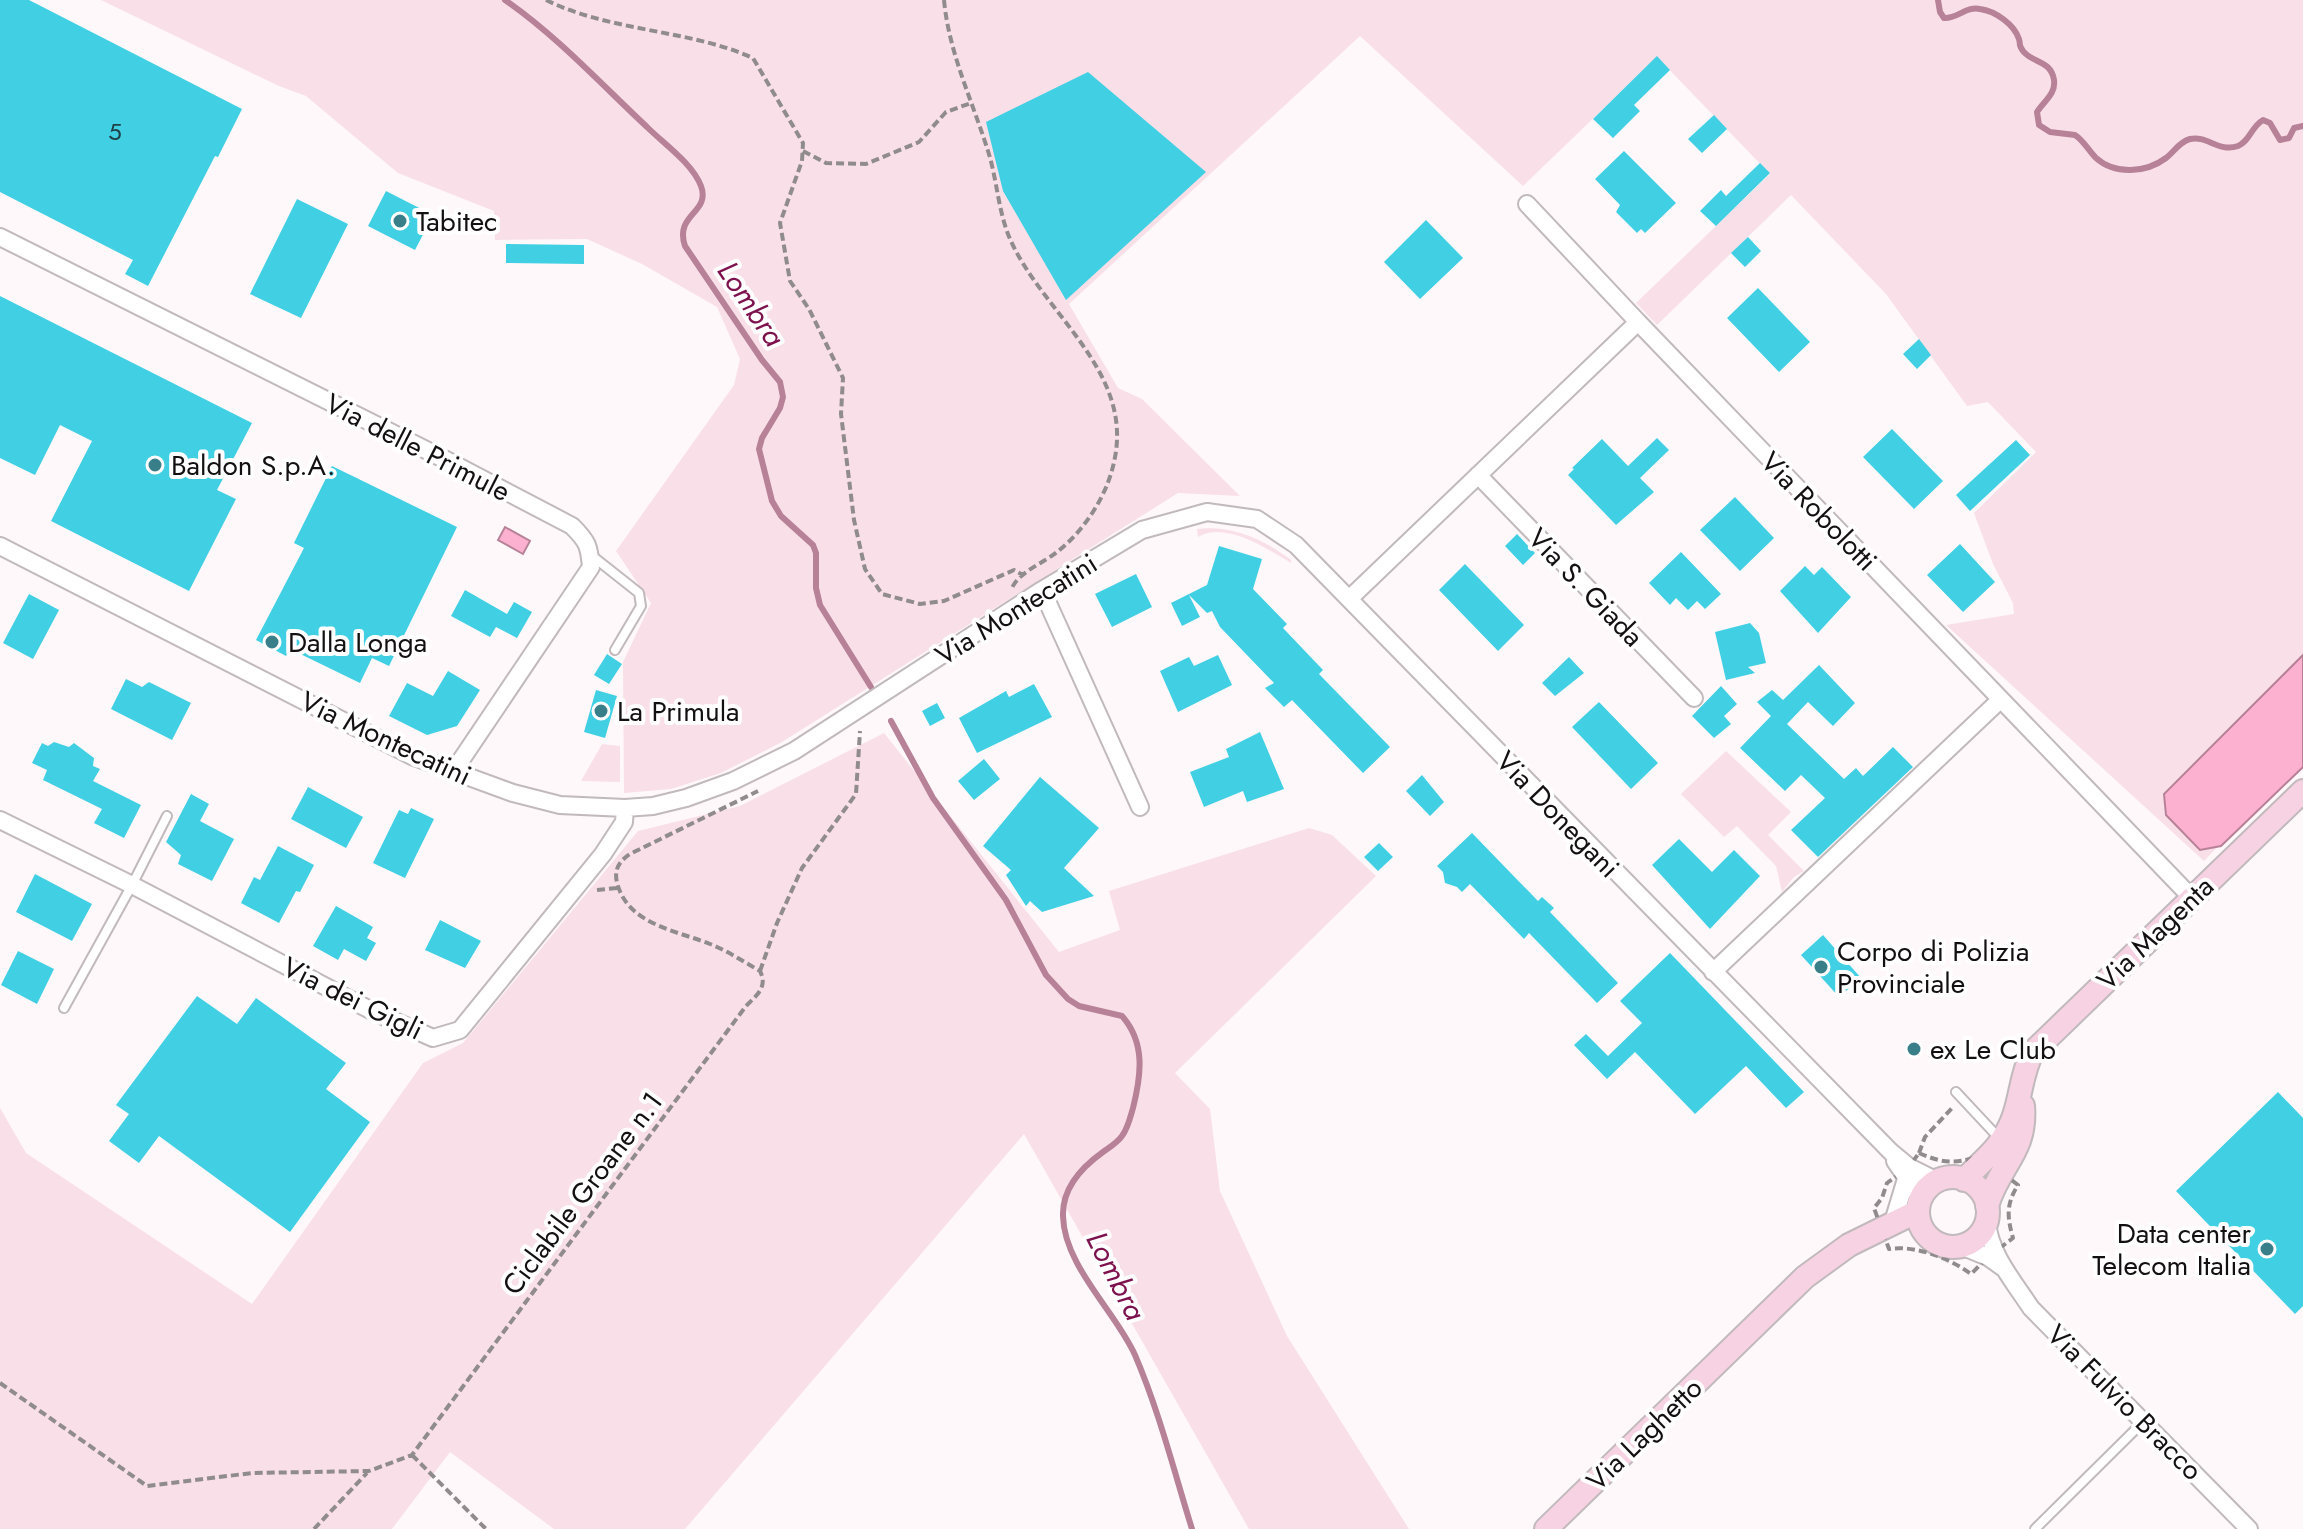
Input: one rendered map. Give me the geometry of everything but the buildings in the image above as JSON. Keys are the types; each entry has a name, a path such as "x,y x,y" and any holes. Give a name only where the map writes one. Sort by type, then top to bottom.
{"street":[{"name":"Via Robolotti","path":"1527,204 2192,898"},
{"name":"Via delle Primule","path":"0,237 433,453 572,526 590,546 590,554"},
{"path":"1349,599 1638,322"},
{"name":"Via S. Giada","path":"1478,475 1694,698"},
{"name":"Via Donegani","path":"1207,512 1257,519 1296,545 1891,1152 1909,1167 1937,1181"},
{"name":"Via Montecatini","path":"0,546 412,756 513,793 560,805 625,808 686,798 733,781 794,751 1042,590 1142,530 1207,512"},
{"path":"453,772 591,567 590,554"},
{"path":"1042,590 1140,807"},
{"path":"1713,972 2000,700"},
{"name":"Via Magenta","path":"1964,1180 1989,1158 2002,1141 2013,1120 2029,1060 2043,1042 2303,791"},
{"name":"Via dei Gigli","path":"0,820 132,885 374,1012 433,1038 460,1030 603,854 624,822 625,808"},
{"name":"Via Magenta","path":"1987,1214 2001,1172 2018,1146 2025,1127 2022,1085"},
{"name":"Via Donegani","path":"1891,1152 1919,1205"},
{"path":"1865,1237 1928,1237 1946,1247 1961,1246 1978,1237 1987,1214 1982,1192 1964,1180 1949,1177 1927,1188 1919,1205 1920,1224 1928,1237"},
{"path":"1893,1222 1906,1179"},
{"path":"1865,1237 1919,1205"},
{"name":"Via Fulvio Bracco","path":"1987,1214 1990,1241 2031,1308 2249,1529"},
{"name":"Via Laghetto","path":"1546,1529 1805,1277 1865,1237"},
{"name":"Via Fulvio Bracco","path":"1961,1246 1988,1257 2006,1271"}],"lane":[{"path":"590,554 639,593 641,606 615,650"},
{"path":"64,1008 167,816"},
{"path":"1959,1095 2002,1141"},
{"path":"2035,1529 2144,1421"}],"path":[{"path":"546,0 563,8 696,40 753,58 803,143 780,223 790,281 809,309 843,378 841,414 854,520 865,569 882,594 920,604 944,601 1014,570 1023,575"},
{"path":"944,0 954,56 988,151 1010,239 1098,368 1112,394 1116,414 1115,461 1099,502 1065,546 1023,575 1011,588 1019,605"},
{"path":"803,151 826,163 866,164 919,142 946,112 971,103"},
{"name":"Ciclabile Groane n.1","path":"412,1455 746,1006 763,988 764,979 760,971 802,868 856,794 860,731 849,738"},
{"path":"760,971 712,944 666,929 634,911 621,894 616,874 618,864 630,854 769,785"},
{"path":"1919,1153 1925,1137 1959,1095"},
{"path":"0,1383 147,1486 252,1473 369,1471 412,1455 486,1529"},
{"path":"314,1529 369,1471"}],"shaded area":[{"path":"101,0 2303,0 2303,757 2204,861 1946,625 2014,614 2013,603 1993,564 1974,513 2036,452 1988,402 1967,406 1886,294 1791,195 1657,325 1636,303 1770,174 1657,57 1523,186 1360,36 1069,304 1118,388 1142,399 1240,496 1178,493 782,742 721,773 671,789 624,793 623,662 651,603 616,551 734,385 740,359 717,307 642,264 587,239 495,240 494,211 398,173 306,96"},
{"path":"505,527 530,541 523,554 498,540"},
{"path":"1197,529 1222,529 1247,535 1281,552 1291,563 1245,538 1220,532 1198,537"},
{"path":"2303,655 2303,767 2221,846 2200,850 2166,815 2164,794"},
{"path":"884,733 1059,952 1120,930 1109,891 1309,828 1332,835 1376,876 1175,1073 1210,1109 1220,1191 1287,1336 1409,1529 1249,1529 1024,1134 685,1529 554,1529 450,1452 392,1529 0,1529 0,1108 26,1153 252,1304 423,1063 463,1043 638,831 740,806"},
{"path":"602,744 620,746 620,782 581,781"},
{"path":"1726,751 1791,812 1768,835 1804,871 1794,877 1782,892 1776,866 1737,826 1724,837 1681,794"}],"waterway":[{"name":"Lombra","path":"505,0 578,61 677,154 697,178 703,195 684,227 685,246 780,382 783,397 780,408 759,449 772,501 781,516 813,545 820,605 871,687"},
{"path":"1938,0 1944,18 1975,9 1992,12 2008,23 2017,33 2023,51 2045,65 2054,80 2049,97 2037,112 2039,125 2050,132 2075,135 2096,158 2112,167 2131,170 2149,167 2190,139 2202,139 2231,148 2238,146 2263,120 2270,123 2280,140 2289,138 2294,128 2303,126"},
{"name":"Lombra","path":"891,721 933,798 1006,900 1046,975 1068,999 1079,1006 1122,1016 1135,1037 1139,1072 1127,1126 1118,1141 1088,1164 1075,1179 1066,1196 1063,1216 1066,1235 1081,1271 1126,1339 1144,1376 1192,1529"}],"place":[{"name":"Tabitec","path":"400,221"},
{"name":"Baldon S.p.A.","path":"155,465"},
{"name":"Dalla Longa","path":"272,642"},
{"name":"La Primula","path":"601,711"},
{"name":"Corpo di Polizia Provinciale","path":"1821,967"},
{"name":"ex Le Club","path":"1914,1049"},
{"name":"Data center Telecom Italia","path":"2267,1249"}]}
